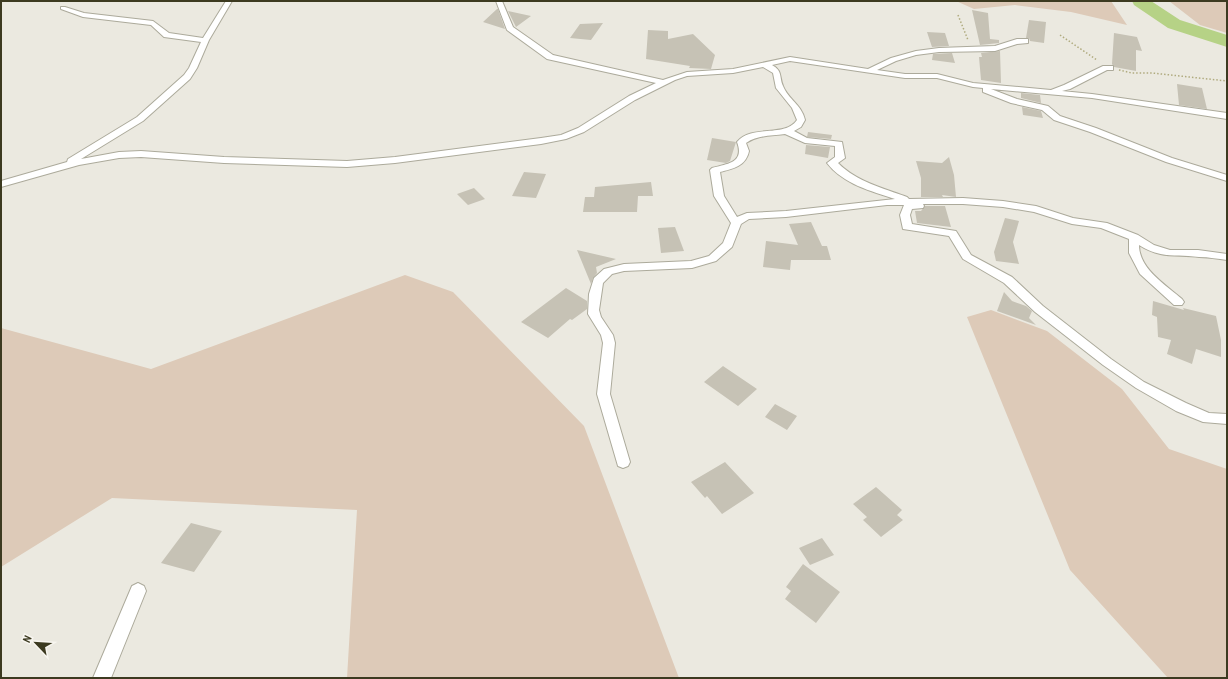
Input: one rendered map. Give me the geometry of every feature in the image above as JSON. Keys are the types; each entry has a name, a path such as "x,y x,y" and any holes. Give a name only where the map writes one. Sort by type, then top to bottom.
{"street":[{"path":"1,184 73,160 140,119 187,77 193,68 205,40 229,1"},
{"path":"499,1 510,28 550,57 663,82"},
{"path":"63,8 83,15 153,23 166,35 205,40"},
{"path":"870,71 888,60 910,53 934,50 1000,48 1017,40 1025,41"},
{"path":"46,170 78,162 119,155 141,154 224,160 347,164 395,160 541,141 563,137 581,130 632,98 663,82 687,74 733,71 790,59 905,76 937,76 973,85 1014,102 1045,108 1057,118 1176,162 1227,178"},
{"path":"736,223 719,196 715,170 733,167 742,158 744,151 741,142 749,137 764,133 794,129 799,125 801,115 779,86 778,74 771,67 763,64"},
{"path":"1050,91 1067,87 1106,68 1110,68"},
{"path":"973,85 1092,96 1227,116"},
{"path":"786,131 805,140 839,144 840,158 832,163 838,170 854,180 920,205 919,207 908,206 905,216 907,227 952,233 967,257 1008,280 1039,309 1106,362 1140,385 1181,407 1208,418 1227,419"},
{"path":"623,462 610,413 603,394 608,338 594,316 594,296 597,282 601,276 609,272 625,268 693,265 706,260 720,253 727,245 735,230 736,223 740,219 747,216 786,214 887,202 941,200 963,201 1036,209 1072,221 1103,225 1134,237 1150,248 1169,252 1198,253 1227,257"},
{"path":"1134,237 1134,253 1144,271 1178,302"},
{"path":"102,678 138,591"}],"path":[{"path":"958,15 968,39 969,49"},
{"path":"1060,34 1090,57 1110,68 1132,73 1152,73 1227,81"}],"shaded area":[{"path":"956,1 1111,1 1127,25 1071,12 1015,5 974,9"},
{"path":"1169,1 1227,1 1227,33 1200,25"},
{"path":"405,275 453,292 584,426 679,678 347,678 357,510 112,498 1,567 1,328 151,369"},
{"path":"991,310 1047,331 1122,389 1169,449 1227,469 1227,678 1168,678 1070,570 967,317"}],"building":[{"path":"498,9 505,29 483,22"},
{"path":"972,10 988,13 990,39 999,40 999,43 980,45"},
{"path":"508,11 531,16 516,27"},
{"path":"1029,20 1046,22 1044,43 1030,41 1029,38 1026,38"},
{"path":"603,23 591,40 570,38 580,24"},
{"path":"648,30 668,31 668,39 693,34 715,55 711,69 689,68 690,66 646,59"},
{"path":"927,32 945,33 949,46 932,47"},
{"path":"1114,33 1137,37 1142,51 1136,50 1136,71 1114,67 1112,64"},
{"path":"1000,51 1001,83 981,80 979,57 982,57 981,53"},
{"path":"952,53 955,63 932,60 933,54"},
{"path":"1177,84 1202,88 1207,109 1179,105"},
{"path":"1021,93 1040,95 1041,103 1021,98"},
{"path":"1022,107 1041,111 1043,118 1023,115"},
{"path":"808,132 832,135 831,139 807,137"},
{"path":"712,138 736,142 730,161 726,163 707,160"},
{"path":"806,145 830,147 828,158 805,154"},
{"path":"949,157 954,175 956,197 942,195 943,197 921,197 921,178 916,161 942,163"},
{"path":"524,172 546,174 536,198 512,196"},
{"path":"651,182 653,196 638,196 637,212 583,212 585,197 594,197 595,187"},
{"path":"474,188 485,199 468,205 457,194"},
{"path":"925,206 945,206 951,227 917,223 915,211 921,211"},
{"path":"1005,218 1019,221 1013,242 1019,264 996,261 994,252"},
{"path":"811,222 822,246 827,246 831,260 791,260 790,270 763,267 766,241 798,245 789,224"},
{"path":"675,227 684,251 661,253 658,228"},
{"path":"577,250 616,259 596,267 597,273 591,284"},
{"path":"566,288 587,301 587,309 572,320 570,319 548,338 521,322"},
{"path":"1004,292 1012,301 1026,306 1032,311 1029,318 1036,325 997,311"},
{"path":"1153,301 1184,310 1183,308 1216,316 1221,340 1221,357 1196,349 1192,364 1167,354 1171,340 1158,337 1157,317 1152,315"},
{"path":"723,366 757,389 738,406 704,382"},
{"path":"775,404 797,416 787,430 765,417"},
{"path":"725,462 754,493 722,514 707,496 705,498 691,482"},
{"path":"876,487 902,510 897,515 903,520 881,537 863,520 867,517 853,504"},
{"path":"191,523 222,531 194,572 161,563"},
{"path":"822,538 834,555 810,565 799,548"},
{"path":"803,564 840,592 816,623 785,599 791,591 786,587"}],"waterway":[{"path":"1140,1 1174,24 1227,41"}]}
